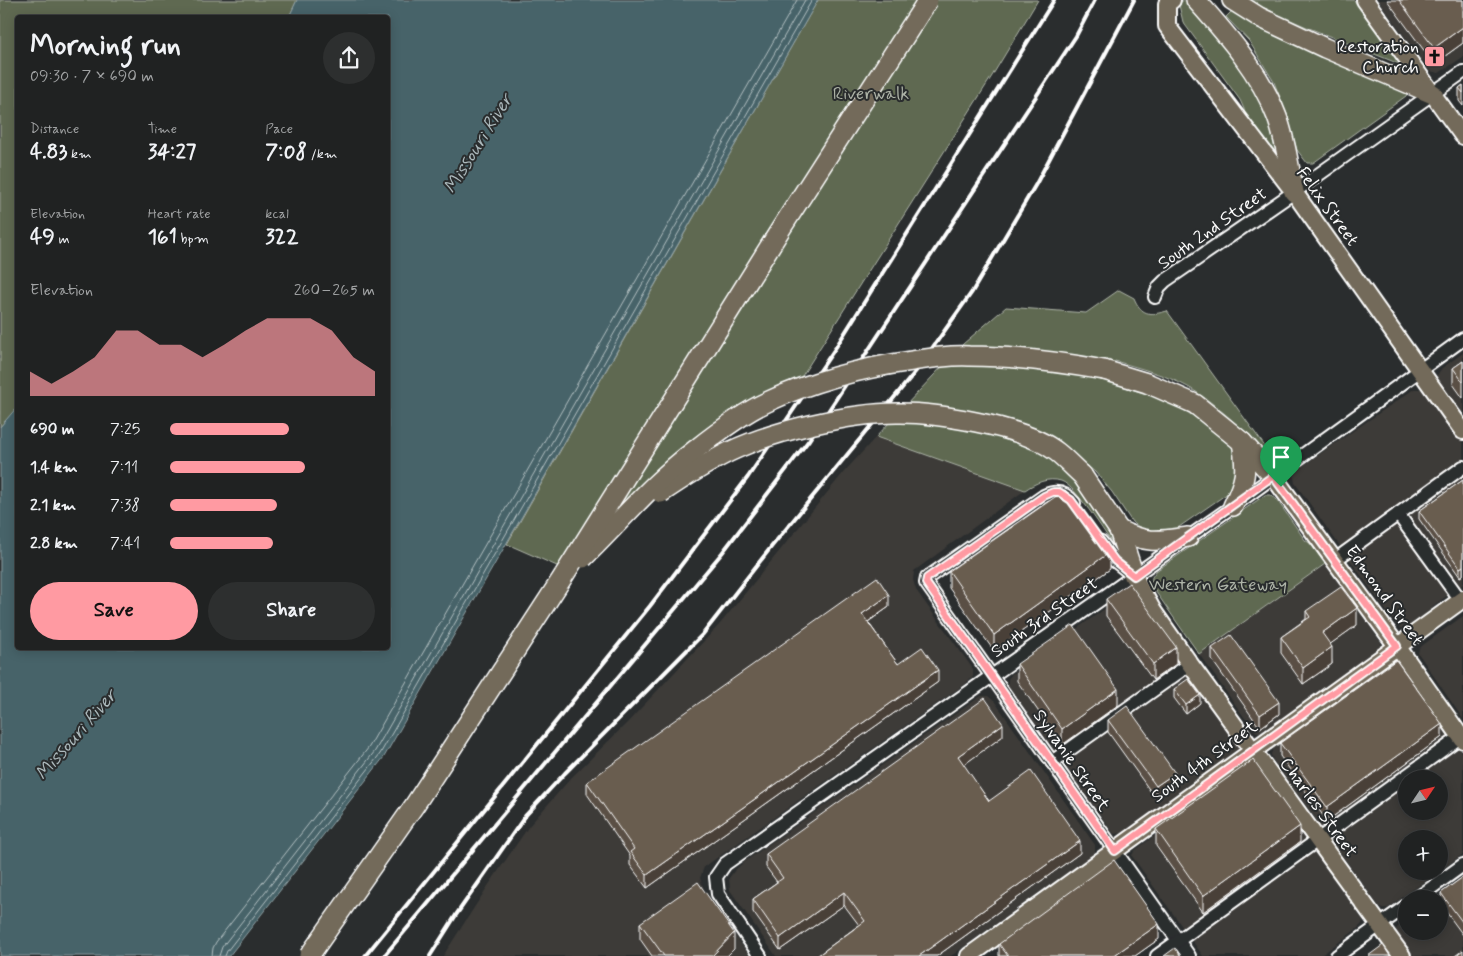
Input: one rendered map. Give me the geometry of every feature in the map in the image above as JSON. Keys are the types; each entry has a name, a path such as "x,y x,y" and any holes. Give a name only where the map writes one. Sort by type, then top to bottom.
{"highway":[{"path":"309,956 414,806 561,580 928,0"},
{"path":"1196,0 1242,55 1268,94 1278,119 1294,192"},
{"path":"1234,1 1259,17 1433,94"},
{"path":"309,956 416,806 708,346"},
{"path":"561,580 650,489 694,450 765,403 838,375 876,366 940,357 968,356 1064,363 1104,370 1147,383 1196,404 1242,442 1273,476"},
{"path":"545,604 597,543 651,500 687,475 730,452 765,438 805,426 868,415 900,413 930,415 997,426 1027,437 1056,451 1082,475 1119,530 1134,576"},
{"path":"1233,506 1244,483 1245,462 1242,442"},
{"path":"1119,530 1135,538 1154,542 1188,537"}],"main road":[{"path":"1367,1 1463,136"},
{"name":"Felix Street","path":"1170,2 1167,26 1294,192 1463,431"},
{"name":"Edmond Street","path":"1273,476 1462,737"},
{"name":"Charles Street","path":"1134,576 1153,610 1190,664 1402,956"},
{"name":"South 4th Street","path":"971,955 1462,600"}],"street":[{"name":"South 2nd Street","path":"1155,297 1159,287 1165,281 1463,72"},
{"name":"South 3rd Street","path":"760,956 720,898 716,889 716,877 725,864 1233,506 1463,339"},
{"path":"1335,560 1463,467"},
{"name":"Sylvanie Street","path":"1082,515 1071,500 1059,492 1053,492 1044,496 927,578 926,583 1188,956"},
{"path":"1398,514 1462,600"},
{"name":"Charles Street","path":"1093,530 1115,561 1134,576"},
{"path":"1052,762 1190,664"},
{"path":"1157,956 1462,737"},
{"path":"1428,890 1463,865"},
{"path":"1337,956 1398,912"}],"shaded area":[{"path":"1378,0 1463,0 1463,57 1439,73 1430,71"},
{"path":"1463,353 1463,413 1448,393 1441,392 1435,378 1442,368"},
{"path":"1414,389 1422,389 1429,394 1463,443 1463,584 1433,606 1429,614 1408,629 1402,629 1397,626 1295,483 1294,477 1298,469"},
{"path":"876,437 1025,490 914,571 913,580 916,590 973,669 973,677 704,867 700,878 704,890 750,956 443,956 529,826 571,778 627,723 720,624 844,472"},
{"path":"1325,564 1381,642 1381,648 1263,733 1258,733 1252,728 1199,654"},
{"path":"1131,593 1240,743 1240,749 1122,833 1114,834 1008,685 1008,679 1012,674 1126,594"},
{"path":"1463,616 1463,719 1418,653 1423,645"},
{"path":"1391,665 1403,670 1463,754 1463,854 1448,865 1448,830 1398,830 1398,880 1427,880 1413,890 1398,890 1398,901 1388,908 1383,908 1378,905 1273,760 1271,754 1274,748"},
{"path":"981,696 988,696 995,702 1095,845 1095,852 951,956 776,956 730,890 729,878 735,870"},
{"path":"1247,768 1260,772 1363,920 1357,929 1320,956 1203,956 1132,856 1134,851"},
{"path":"1463,880 1463,956 1413,956 1401,940 1448,940 1448,891"}],"green space":[{"path":"0,0 297,0 290,15 15,15 15,410 0,427"},
{"name":"Riverwalk","path":"818,0 1038,0 802,376 758,399 670,462 557,566 507,544"},
{"path":"1183,0 1188,0 1231,51 1266,111 1276,148 1281,150 1288,179 1245,120 1244,109 1240,100 1183,22 1179,5"},
{"path":"1250,0 1354,0 1407,67 1309,28"},
{"path":"1234,9 1408,91 1406,96 1313,163 1307,163 1297,150 1274,82 1249,41 1226,17"},
{"path":"1119,290 1134,298 1140,308 1147,313 1167,311 1274,459 1211,402 1194,391 1162,375 1115,361 1110,382 1170,402 1225,435 1236,451 1235,485 1228,493 1179,527 1167,534 1152,534 1142,529 1132,522 1112,492 1095,472 1074,455 1123,559 1076,493 1061,481 1042,481 1025,490 876,437 963,344 1006,307 1086,313"},
{"name":"Western Gateway","path":"1265,495 1271,495 1277,500 1305,540 1311,544 1325,564 1199,654 1151,585 1152,577 1156,571"}],"water":[{"name":"Missouri River","path":"297,0 818,0 384,757 229,956 0,956 0,427 15,409 15,650 390,650 390,15 290,15"}],"building":[{"path":"1399,0 1463,0 1463,27 1434,48"},
{"path":"1463,85 1463,93 1459,88"},
{"path":"1463,361 1463,382 1453,368"},
{"path":"1463,480 1463,566 1460,568 1419,511"},
{"path":"1065,490 1110,552 994,635 949,571"},
{"path":"877,577 889,595 862,614 898,664 922,647 938,670 647,875 630,852 634,849 587,782"},
{"path":"1129,583 1176,647 1153,664 1106,599"},
{"path":"1341,587 1357,608 1322,633 1332,647 1303,668 1281,637 1310,617 1306,611"},
{"path":"1073,625 1118,689 1062,729 1017,664"},
{"path":"1231,635 1279,702 1260,715 1212,648"},
{"path":"1396,660 1442,724 1327,807 1280,743"},
{"path":"1188,679 1200,695 1186,705 1174,689"},
{"path":"985,698 1003,724 958,756 989,801 1031,771 1080,841 919,956 817,956 865,921 844,892 780,938 753,899 783,878 766,854"},
{"path":"1127,706 1175,773 1156,786 1108,720"},
{"path":"1253,760 1300,826 1203,896 1156,829"},
{"path":"1114,860 1159,924 1113,956 1008,956 999,944"},
{"path":"1463,877 1463,923 1448,903 1448,890 1445,890"},
{"path":"698,882 734,933 712,956 664,956 640,923"},
{"path":"1383,945 1390,956 1368,956"},
{"path":"1175,948 1181,956 1164,956"},
{"path":"1463,950 1463,956 1455,956"}],"railway":[{"path":"365,956 650,606 748,477 836,347 1054,0"},
{"path":"384,956 722,553 809,440 1076,36 1095,0"},
{"path":"430,956 456,915 526,815 703,634 772,546 916,371 972,292 1036,184 1134,0"}],"place":[{"name":"Restoration Church","path":"1435,56"}],"route":[{"path":"1273,476 1281,487 1397,646 1115,851 926,583 927,578 1044,496 1053,492 1065,494 1071,500 1115,561 1134,576 1273,476"}]}
